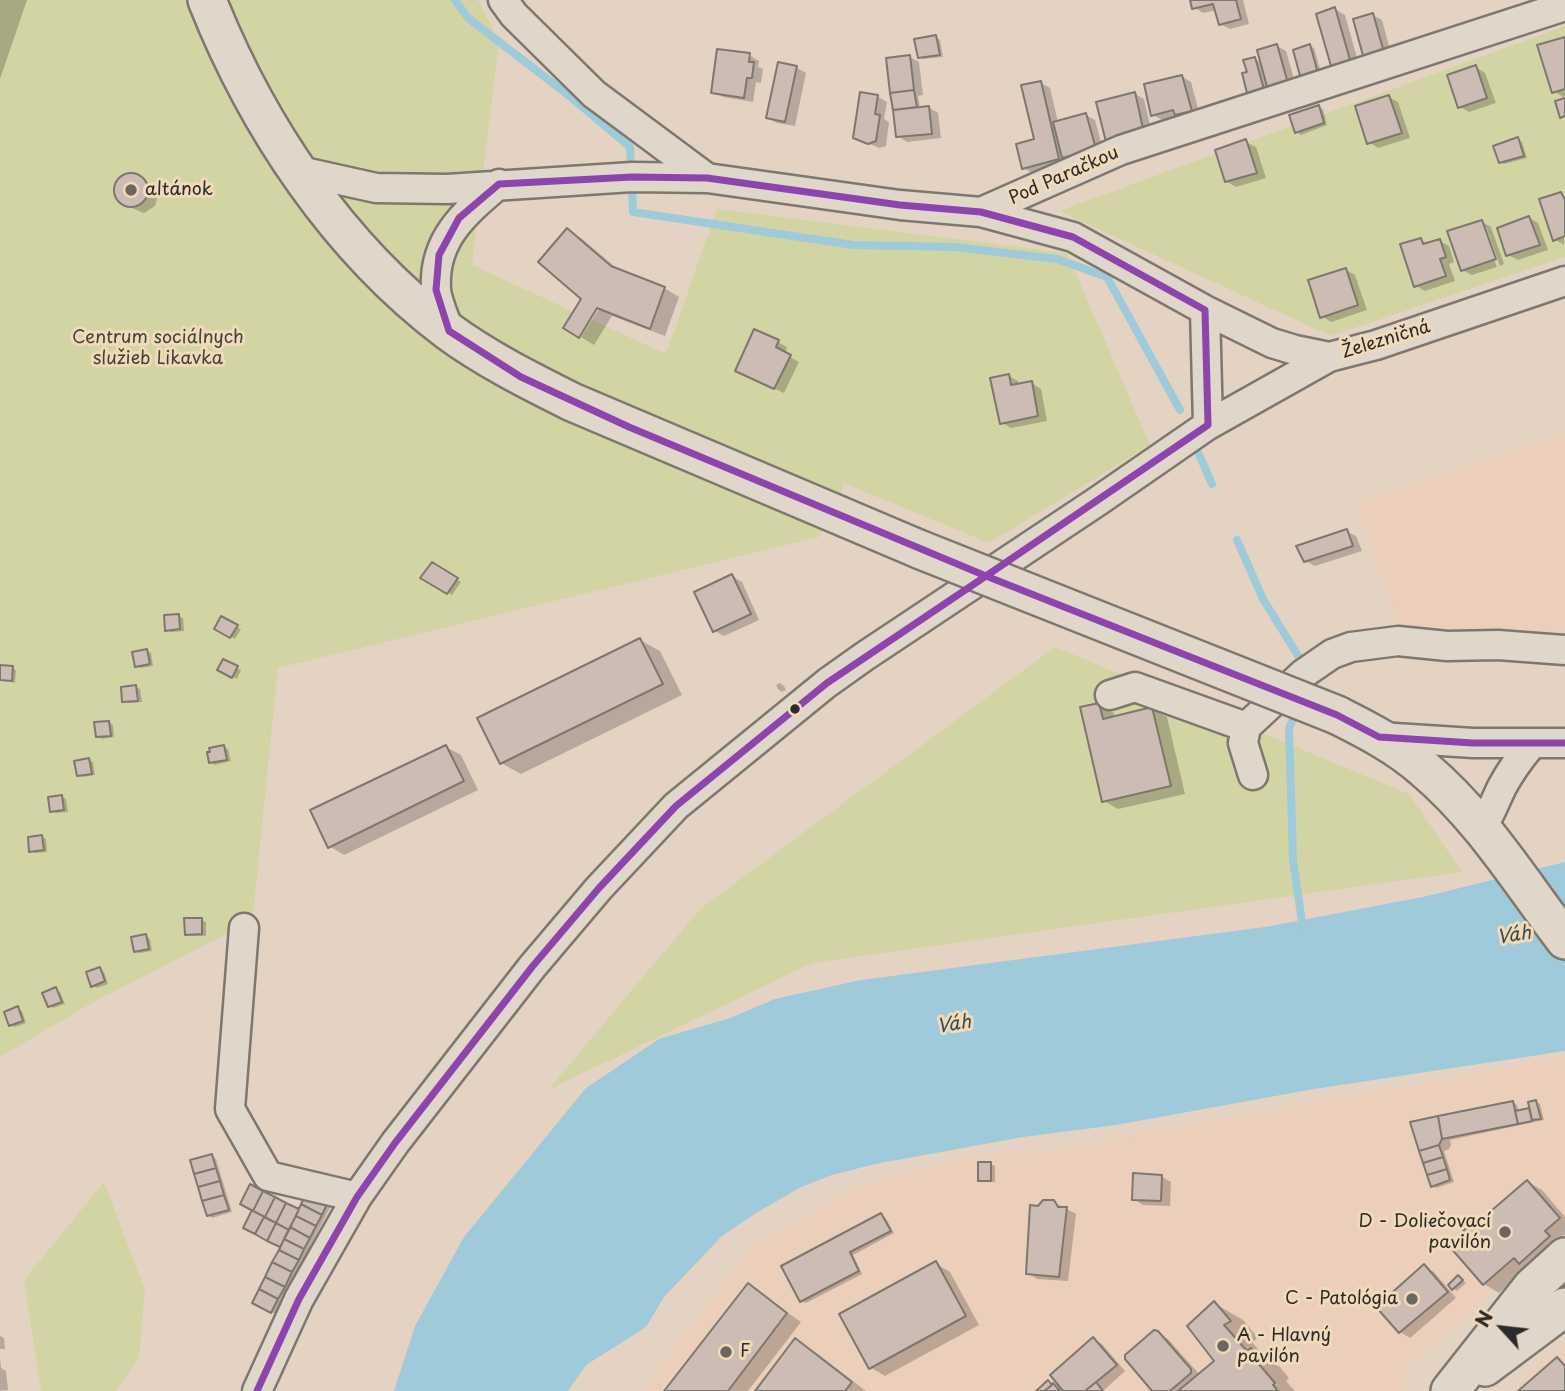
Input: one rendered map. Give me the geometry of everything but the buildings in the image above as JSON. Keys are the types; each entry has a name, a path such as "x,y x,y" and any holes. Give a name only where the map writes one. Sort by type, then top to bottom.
{"main road":[{"path":"207,0 227,49 295,170 357,246 407,296 449,331 521,377 572,402 922,550 1337,715 1379,737 1422,767 1459,801 1565,940"},
{"path":"1452,1391 1532,1287 1565,1257"},
{"path":"1452,1391 1565,1307"}],"street":[{"path":"503,0 514,15 594,94 707,178"},
{"name":"Pod Paračkou","path":"295,170 376,188 447,189 632,177 707,178 900,205 981,212 1121,150 1565,6"},
{"path":"449,331 436,290 439,255 459,218 499,184"},
{"name":"Železničná","path":"981,212 1073,237 1205,310 1272,343 1329,357 1376,345 1565,281"},
{"path":"1205,310 1208,425"},
{"path":"257,1391 299,1299 357,1197 395,1143 532,967 599,888 676,806 827,683 1208,425 1329,357"},
{"path":"1253,775 1242,743 1246,727 1310,669 1332,654 1351,648 1398,641 1447,646 1498,645 1565,650"},
{"path":"1110,695 1135,687 1246,727"},
{"path":"1379,737 1531,745 1565,743"},
{"path":"1482,828 1494,811 1513,768 1531,745"},
{"path":"244,928 230,1109 268,1176 357,1197"}],"shaded area":[{"path":"1565,433 1565,642 1400,629 1355,503"},
{"path":"1565,1057 1565,1226 1402,1373 1407,1385 1400,1391 641,1391 750,1249 855,1187 969,1156 1042,1152"},
{"path":"1565,1344 1565,1391 1509,1391"}],"green space":[{"name":"Centrum sociálnych služieb Likavka","path":"0,0 478,0 499,41 472,265 666,354 717,209 1067,253 1150,445 989,543 841,482 844,486 819,537 278,668 252,926 224,935 90,1004 0,1057"},
{"path":"1565,26 1565,257 1331,336 1059,211"},
{"path":"1055,647 1409,794 1462,872 812,963 548,1090 700,909"},
{"path":"104,1182 145,1290 139,1357 116,1391 41,1391 24,1280"}],"water":[{"name":"Váh","path":"1565,862 1565,1051 1314,1089 1116,1125 1023,1137 875,1164 832,1175 801,1187 722,1236 664,1297 646,1327 586,1365 568,1391 394,1391 415,1326 464,1237 586,1088 659,1039 730,1018 775,999 861,980 1265,927 1423,897"}],"waterway":[{"path":"455,0 468,18 567,94 630,147 633,212 853,245 955,247 1057,259 1107,277 1180,410"},
{"path":"1198,452 1212,484"},
{"path":"1237,540 1263,599 1305,667"},
{"path":"1297,710 1289,728 1293,860 1303,929"}],"transit line":[{"path":"632,177 707,178 900,205 981,212 1073,237 1205,310 1208,425 986,576 629,427 521,377 449,331 436,290 439,255 459,218 499,184 632,177"},
{"path":"257,1391 299,1299 357,1197 395,1143 532,967 599,888 676,806 827,683 986,576"},
{"path":"986,576 1337,715 1379,737 1473,743 1565,743"}],"place":[{"name":"altánok","path":"131,190"},
{"name":"D - Doliečovací pavilón","path":"1505,1232"},
{"name":"C - Patológia","path":"1412,1299"},
{"name":"A - Hlavný pavilón","path":"1223,1346"},
{"name":"F","path":"726,1352"}]}
